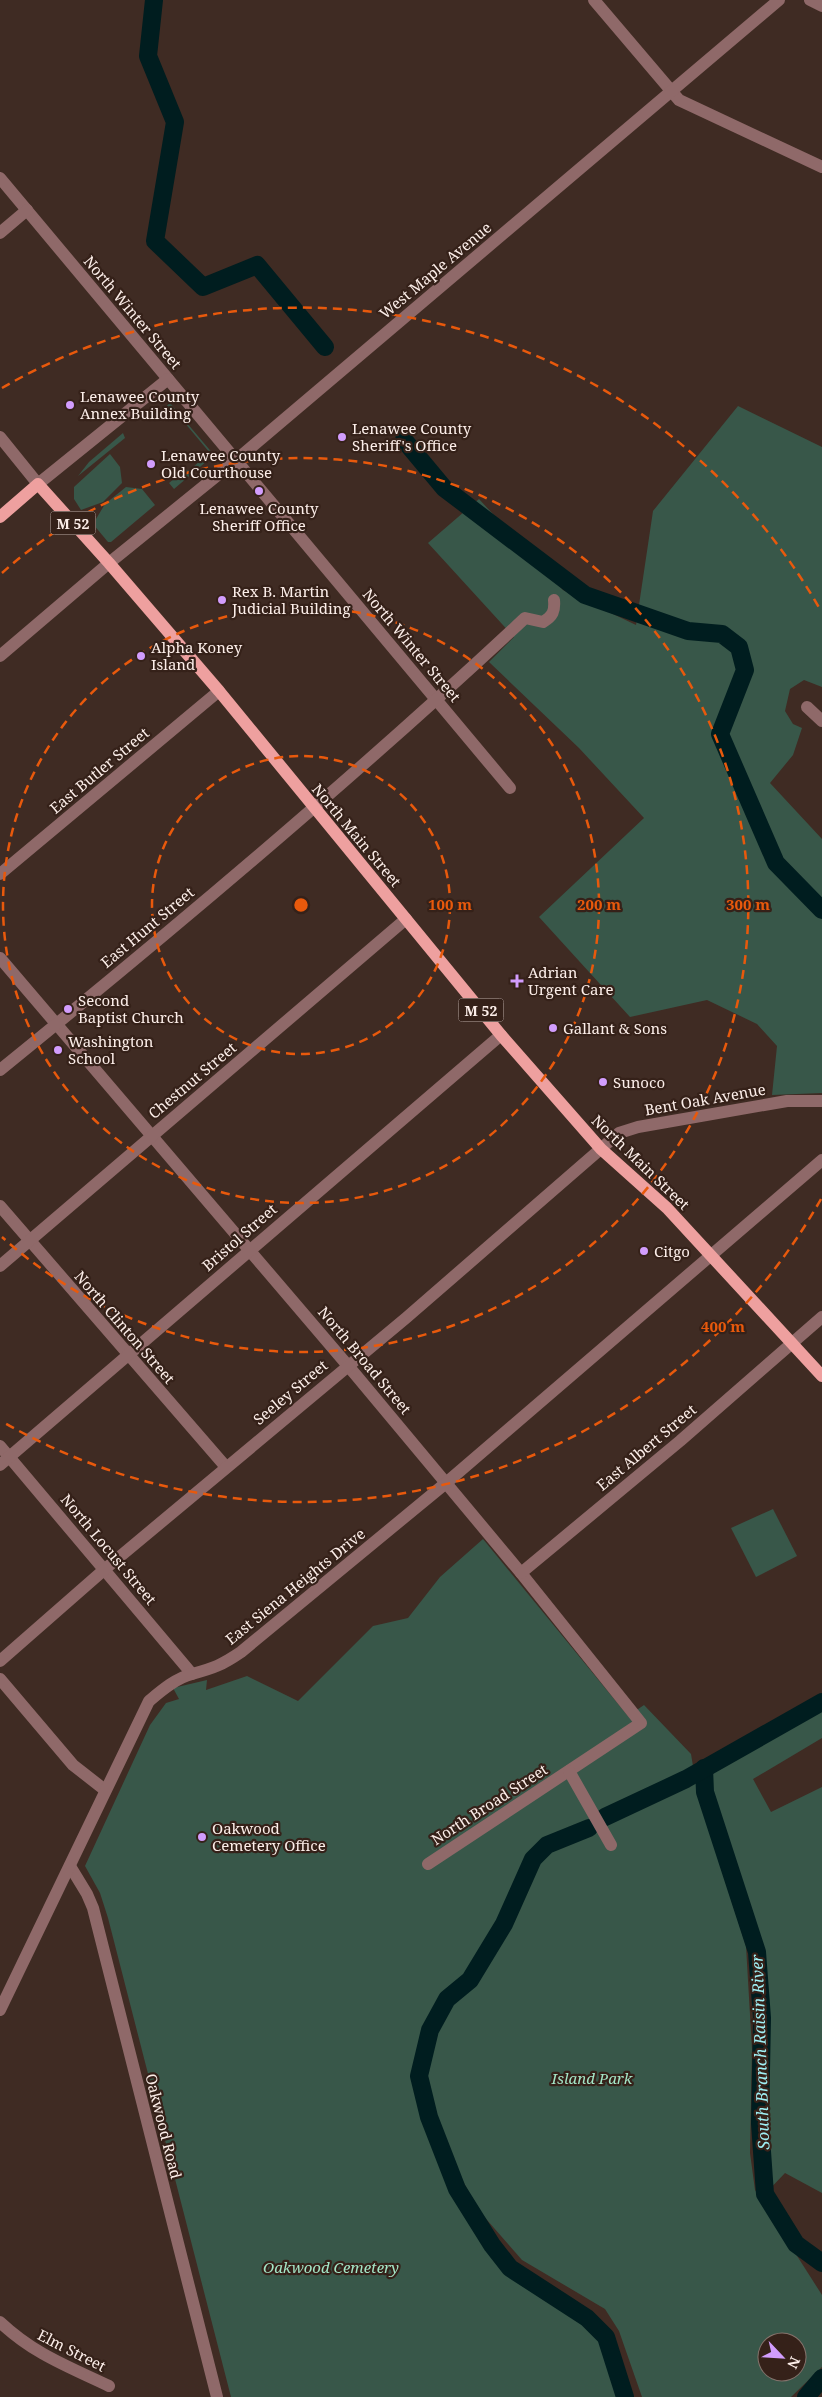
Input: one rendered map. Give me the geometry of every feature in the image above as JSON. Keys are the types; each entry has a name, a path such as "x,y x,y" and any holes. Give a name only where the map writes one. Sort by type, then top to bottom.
{"main road":[{"path":"0,517 38,484"},
{"name":"North Main Street","path":"38,484 219,691 501,1035 601,1149 667,1208 822,1376"}],"street":[{"path":"594,0 679,100 822,167"},
{"name":"West Maple Avenue","path":"0,656 109,563 235,461 779,0"},
{"path":"810,0 822,6"},
{"name":"North Winter Street","path":"0,178 510,788"},
{"path":"0,233 27,210"},
{"path":"38,484 168,379"},
{"name":"North Main Street","path":"0,437 38,484"},
{"name":"East Hunt Street","path":"0,1070 314,808 438,700 525,618 543,622 551,617 555,610 554,600"},
{"name":"East Butler Street","path":"0,874 219,691"},
{"path":"807,707 822,721"},
{"name":"Chestnut Street","path":"0,1266 406,919"},
{"name":"North Broad Street","path":"0,958 348,1365 521,1573 641,1723 428,1864"},
{"name":"Bristol Street","path":"4,1461 249,1249 501,1035"},
{"name":"Bent Oak Avenue","path":"601,1149 619,1133 638,1127 787,1101 822,1101"},
{"name":"Seeley Street","path":"0,1661 601,1149"},
{"name":"East Siena Heights Drive","path":"0,2010 149,1700 178,1680 192,1674 214,1669 241,1652 446,1483 822,1160"},
{"name":"North Clinton Street","path":"0,1206 28,1241 226,1467"},
{"name":"East Albert Street","path":"521,1573 680,1441 822,1316"},
{"name":"North Locust Street","path":"0,1446 4,1461 106,1569 192,1674"},
{"path":"0,1679 73,1765 105,1790"},
{"name":"North Broad Street","path":"568,1771 611,1845"},
{"name":"Oakwood Road","path":"70,1866 88,1894 93,1908 217,2397"},
{"name":"Elm Street","path":"0,2322 26,2345 108,2386"}],"green space":[{"path":"170,403 214,455 174,489 169,483 186,469 188,471 210,453 174,410 166,416 161,411"},
{"path":"738,406 822,447 822,687 804,680 790,689 785,711 793,724 802,728 793,755 770,783 822,839 822,1093 772,1095 777,1046 757,1024 707,1000 630,1017 539,917 644,818 579,748 489,662 514,637 428,543 479,499 563,590 636,625 653,511"},
{"path":"123,433 125,438 78,476 89,462"},
{"path":"110,454 120,467 122,483 103,502 81,510 74,499 74,487"},
{"path":"126,487 142,489 155,505 111,542 108,542 93,524 105,504"},
{"path":"773,1509 797,1556 756,1577 731,1528"},
{"path":"483,1539 628,1716 644,1705 691,1754 698,1796 746,1946 752,2049 750,2153 755,2190 822,2295 822,2367 807,2382 807,2332 757,2332 757,2382 806,2382 791,2397 642,2397 619,2331 605,2309 522,2260 480,2212 449,2156 431,2111 422,2076 426,2052 455,1992 447,1999 430,2030 419,2076 429,2117 457,2189 492,2245 510,2268 587,2318 606,2337 623,2397 231,2397 108,1918 100,1893 85,1866 150,1725 166,1703 179,1699 173,1688 207,1680 206,1690 247,1676 298,1701 373,1626 408,1618 440,1577"},
{"path":"822,1702 822,1738 753,1779 771,1812 822,1787 822,2193 785,2173 765,2194 760,2123 762,2018 757,1952 705,1792 704,1768"}],"waterway":[{"name":"South Branch Raisin River","path":"154,0 148,56 175,122 155,241 203,287 257,265 325,347"},
{"name":"South Branch Raisin River","path":"404,440 444,488 585,595 688,631 722,634 739,647 745,670 720,734 776,863 822,910"},
{"name":"South Branch Raisin River","path":"605,1817 686,1779 822,1702"},
{"name":"South Branch Raisin River","path":"704,1768 705,1792 757,1952 762,2018 760,2123 765,2194 796,2244 822,2263"},
{"name":"South Branch Raisin River","path":"589,1828 547,1845 533,1859 504,1924 470,1980 447,1999 430,2030 419,2076 429,2117 457,2189 492,2245 510,2268 587,2318 606,2337 625,2397"},
{"name":"South Branch Raisin River","path":"806,2397 822,2378"}],"place":[{"name":"Lenawee County Annex Building","path":"70,405"},
{"name":"Lenawee County Sheriff's Office","path":"342,437"},
{"name":"Lenawee County Old Courthouse","path":"151,464"},
{"name":"Lenawee County Sheriff Office","path":"259,491"},
{"name":"Rex B. Martin Judicial Building","path":"222,600"},
{"name":"Alpha Koney Island","path":"141,656"},
{"name":"Adrian Urgent Care","path":"517,981"},
{"name":"Second Baptist Church","path":"68,1009"},
{"name":"Gallant & Sons","path":"553,1028"},
{"name":"Washington School","path":"58,1050"},
{"name":"Sunoco","path":"603,1082"},
{"name":"Citgo","path":"644,1251"},
{"name":"Oakwood Cemetery Office","path":"202,1837"}],"park label":[{"name":"Island Park","path":"592,2078"},
{"name":"Oakwood Cemetery","path":"331,2267"}]}
